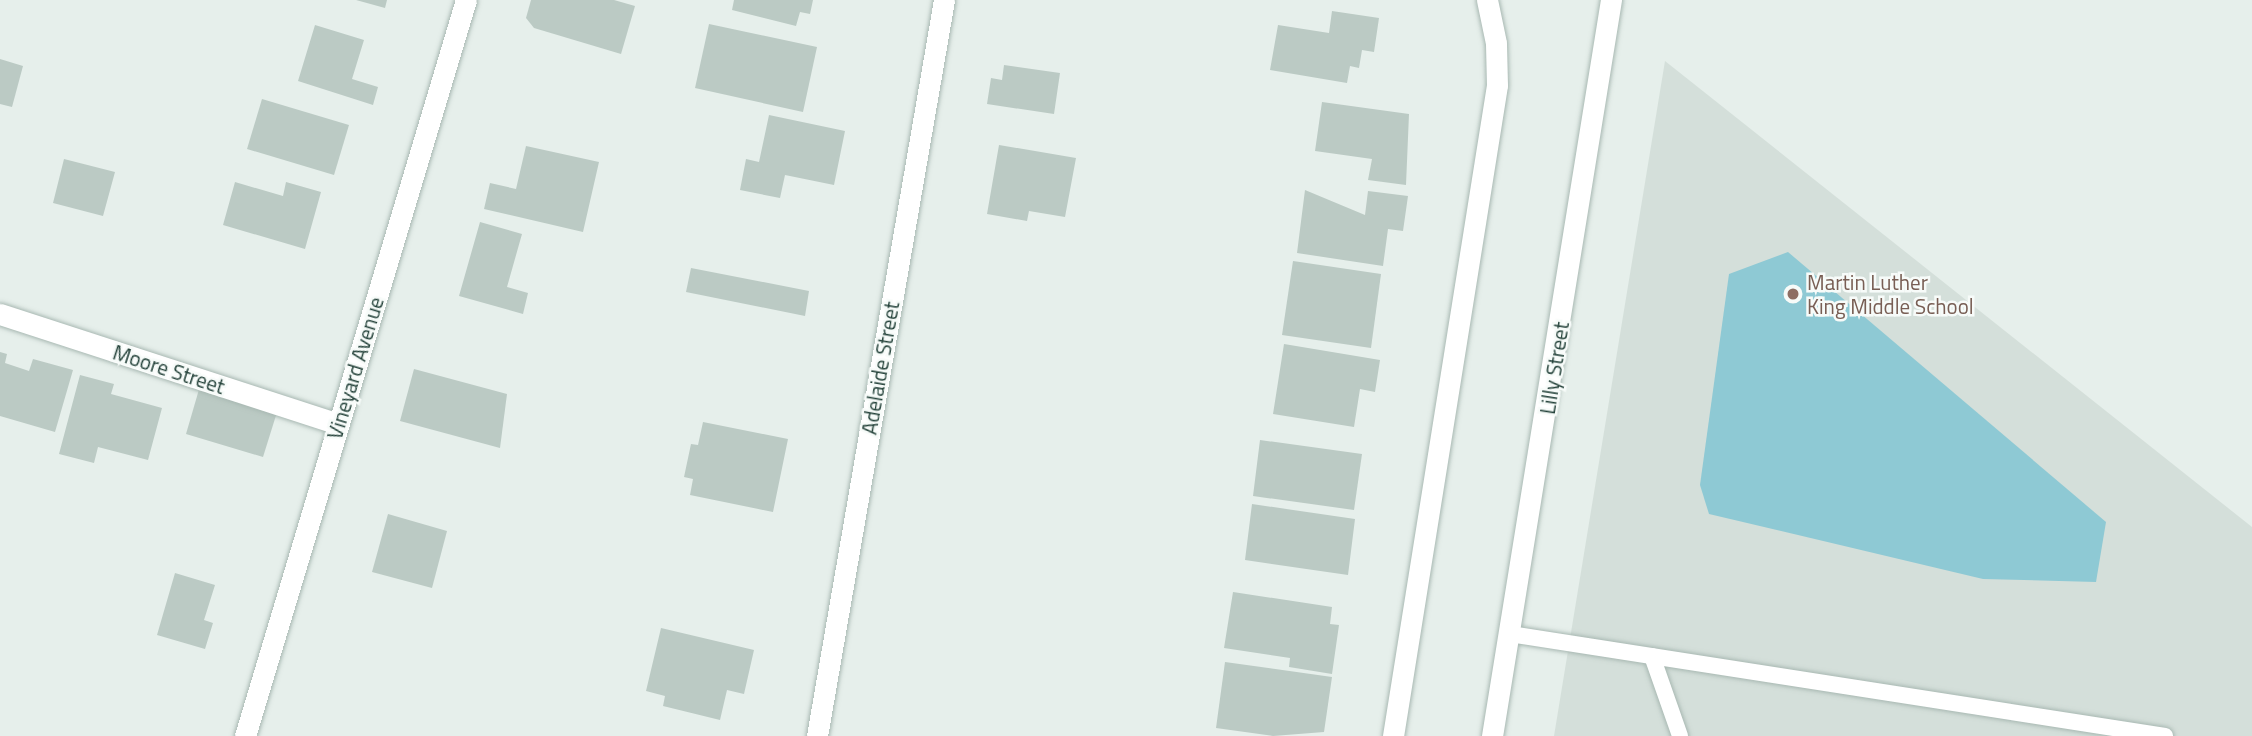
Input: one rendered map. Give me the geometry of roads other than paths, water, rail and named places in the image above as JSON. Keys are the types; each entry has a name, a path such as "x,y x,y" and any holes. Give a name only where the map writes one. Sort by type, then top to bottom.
{"street":[{"name":"Vineyard Avenue","path":"245,736 466,0"},
{"name":"Adelaide Street","path":"817,736 944,0"},
{"path":"1394,736 1497,85 1496,43 1487,0"},
{"name":"Lilly Street","path":"1492,736 1611,0"},
{"name":"Moore Street","path":"0,314 338,424"}],"lane":[{"path":"1510,634 2165,736"},
{"path":"1652,656 1680,736"}],"water":[{"path":"1788,252 2106,522 2096,582 1983,579 1709,514 1700,485 1729,274"}],"place":[{"name":"Martin Luther King Middle School","path":"1793,294"}]}
